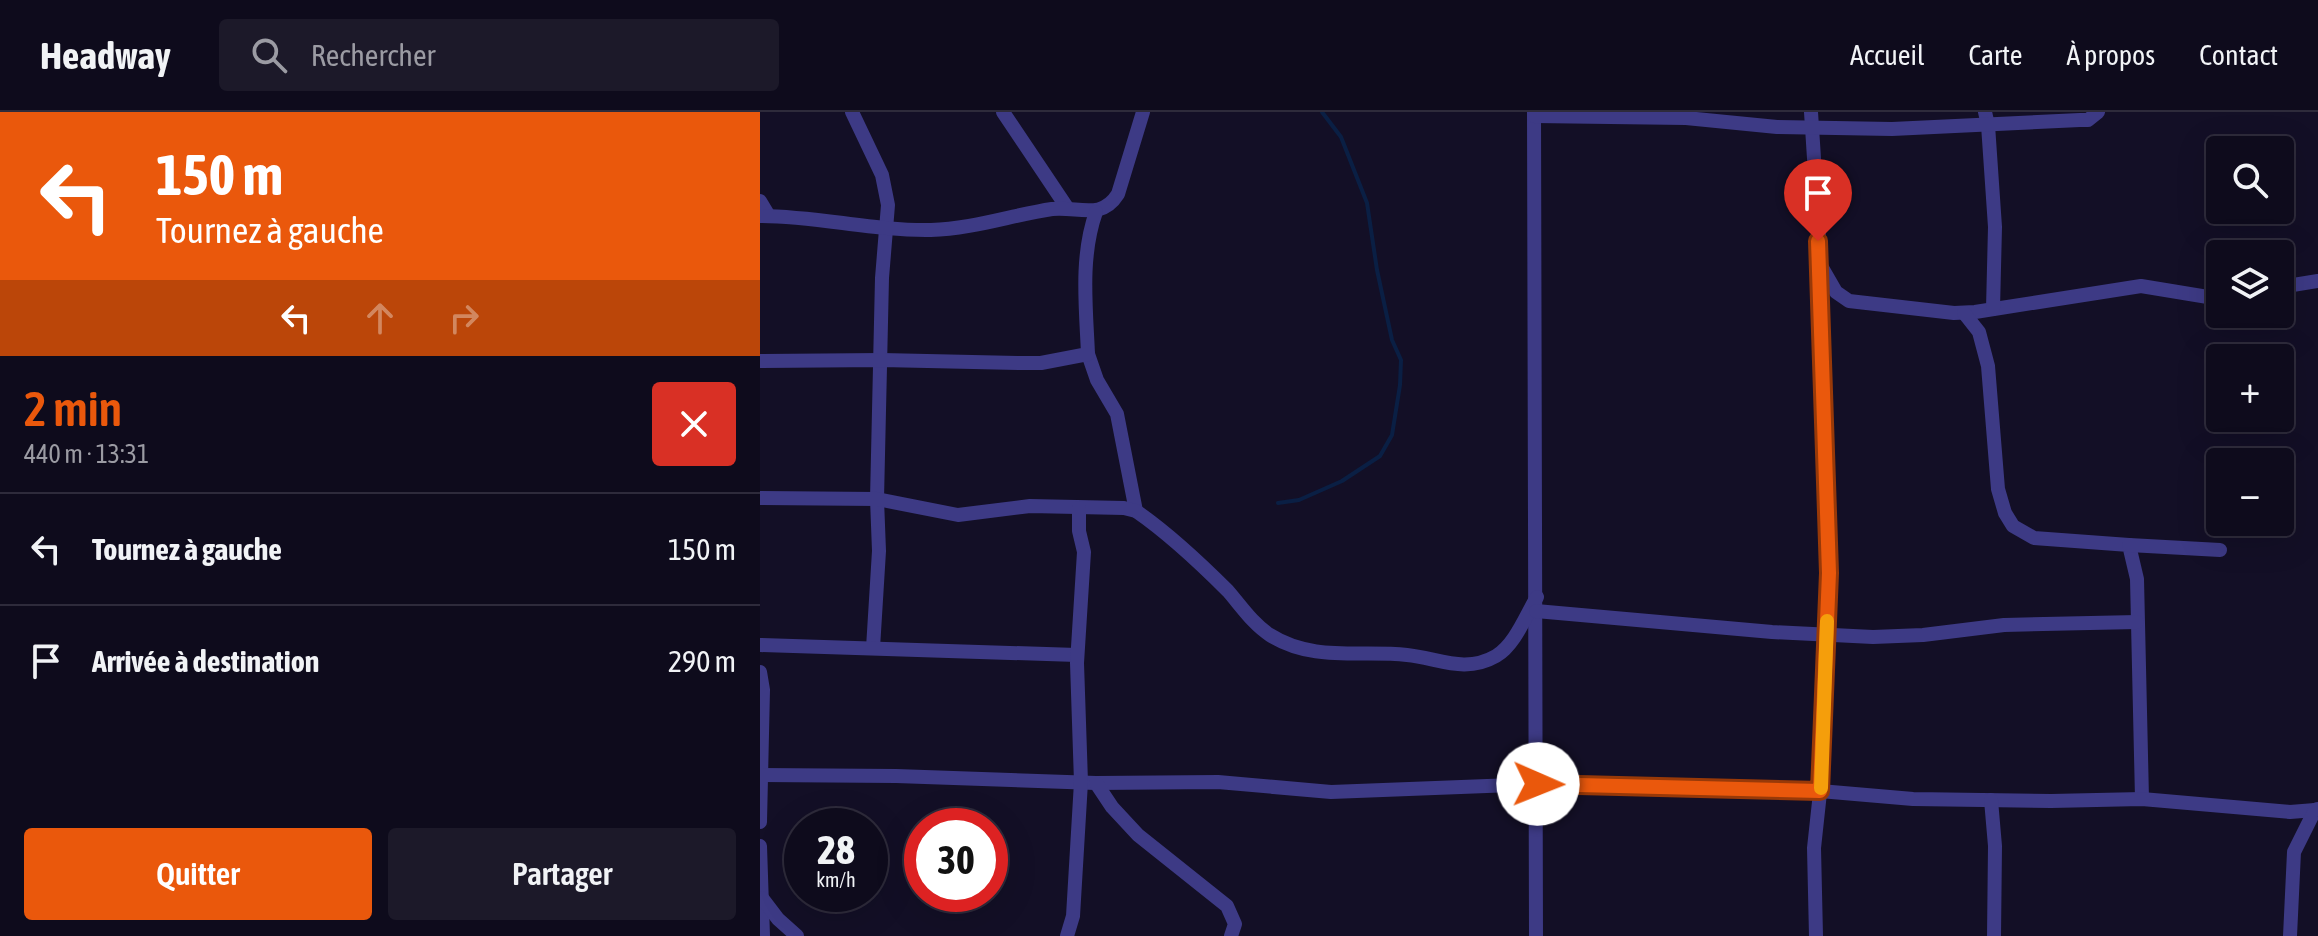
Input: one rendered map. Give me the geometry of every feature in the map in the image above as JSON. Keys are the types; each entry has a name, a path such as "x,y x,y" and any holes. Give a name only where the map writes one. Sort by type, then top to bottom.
{"street":[{"path":"852,112 886,185 888,205 882,278 878,593 873,648"},
{"path":"1003,112 1068,209"},
{"path":"760,201 765,216 886,228 943,228 1068,209 1096,212 1111,203 1118,194 1143,112"},
{"path":"1811,112 1821,266 1820,341 1829,573 1820,791 1814,848 1816,936"},
{"path":"1536,936 1534,114 1892,129 1986,118 2088,120 2098,112"},
{"path":"1986,118 1995,227 1993,309"},
{"path":"1096,212 1088,234 1086,256 1088,354 1097,380 1117,414 1136,511"},
{"path":"1821,266 1836,292 1849,301 1964,313 2141,286 2206,297"},
{"path":"2294,285 2318,281"},
{"path":"1964,313 1979,332 1988,366 1998,489 2005,513 2013,526 2034,538 2220,550"},
{"path":"760,361 1030,363 1088,354"},
{"path":"760,498 877,499 958,515 1030,506 1124,508 1136,511 1225,589 1262,629 1292,645 1317,652 1404,655 1450,665 1478,664 1498,655 1509,645 1537,604"},
{"path":"1067,936 1073,916 1081,782 1077,655 1084,552 1079,531 1079,508"},
{"path":"2129,545 2137,579 2142,799"},
{"path":"1537,604 1826,636 1903,637 1990,626 2137,622"},
{"path":"760,645 1077,655"},
{"path":"760,672 763,690 760,822"},
{"path":"760,775 1096,783 1218,782 1331,792 1538,784 1820,791 1913,799 2142,799 2290,812 2317,809"},
{"path":"1096,783 1112,807 1138,835 1227,906 1235,924 1231,936"},
{"path":"1991,800 1995,846 1994,936"},
{"path":"2290,936 2294,852 2317,809"},
{"path":"760,846 763,936"},
{"path":"762,897 778,919 797,936"}],"waterway":[{"path":"1278,503 1299,500 1342,481 1380,456 1392,435 1400,385 1401,360 1392,340 1367,203 1341,137 1322,112"}],"slow traffic":[{"path":"1821,788 1827,621"}],"route":[{"path":"1538,784 1820,791 1829,573 1818,241"}]}
